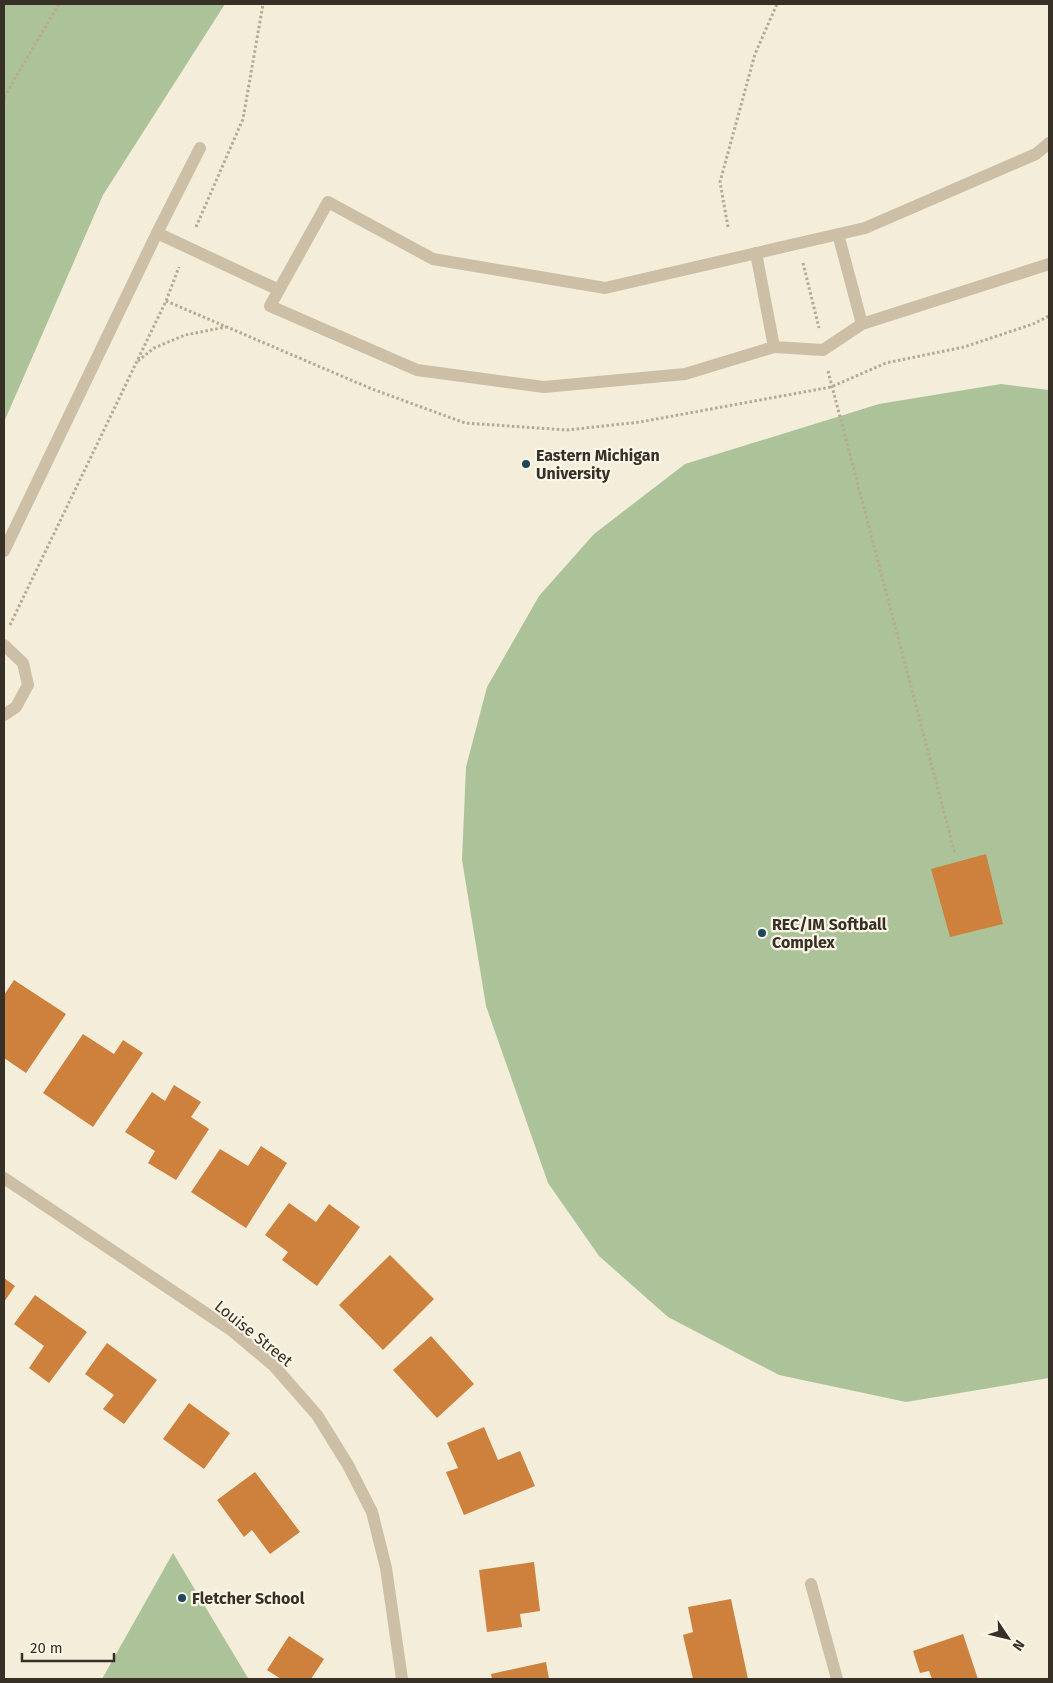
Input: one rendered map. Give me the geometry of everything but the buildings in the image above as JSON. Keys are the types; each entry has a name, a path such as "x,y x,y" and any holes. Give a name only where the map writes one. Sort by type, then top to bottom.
{"street":[{"path":"1049,143 1036,154 865,228 606,288 433,259 328,202 270,306 417,370 544,387 685,374 774,348 823,350 862,324 1049,264"},
{"path":"4,550 200,148"},
{"path":"157,233 279,290"},
{"path":"838,234 862,324"},
{"path":"756,252 774,348"},
{"path":"4,645 23,663 28,685 16,707 4,715"},
{"name":"Louise Street","path":"4,1178 230,1330 274,1366 317,1415 348,1464 372,1512 386,1568 402,1679"},
{"path":"811,1584 836,1679"}],"path":[{"path":"4,97 59,4"},
{"path":"8,630 166,301 243,119 263,4"},
{"path":"728,227 720,182 756,54 777,4"},
{"path":"799,243 831,387 955,854"},
{"path":"136,363 154,348 185,335 226,327"}],"green space":[{"path":"4,4 225,4 103,195 4,422"},
{"name":"REC/IM Softball Complex","path":"1001,384 1049,390 1049,1378 906,1402 779,1375 668,1317 599,1256 548,1183 486,1006 462,860 466,767 487,687 539,596 594,534 685,464 879,404"},
{"name":"Fletcher School","path":"173,1553 248,1678 247,1679 102,1679"}],"place":[{"name":"Eastern Michigan University","path":"526,464"},
{"name":"REC/IM Softball Complex","path":"762,933"},
{"name":"Fletcher School","path":"182,1598"}]}
